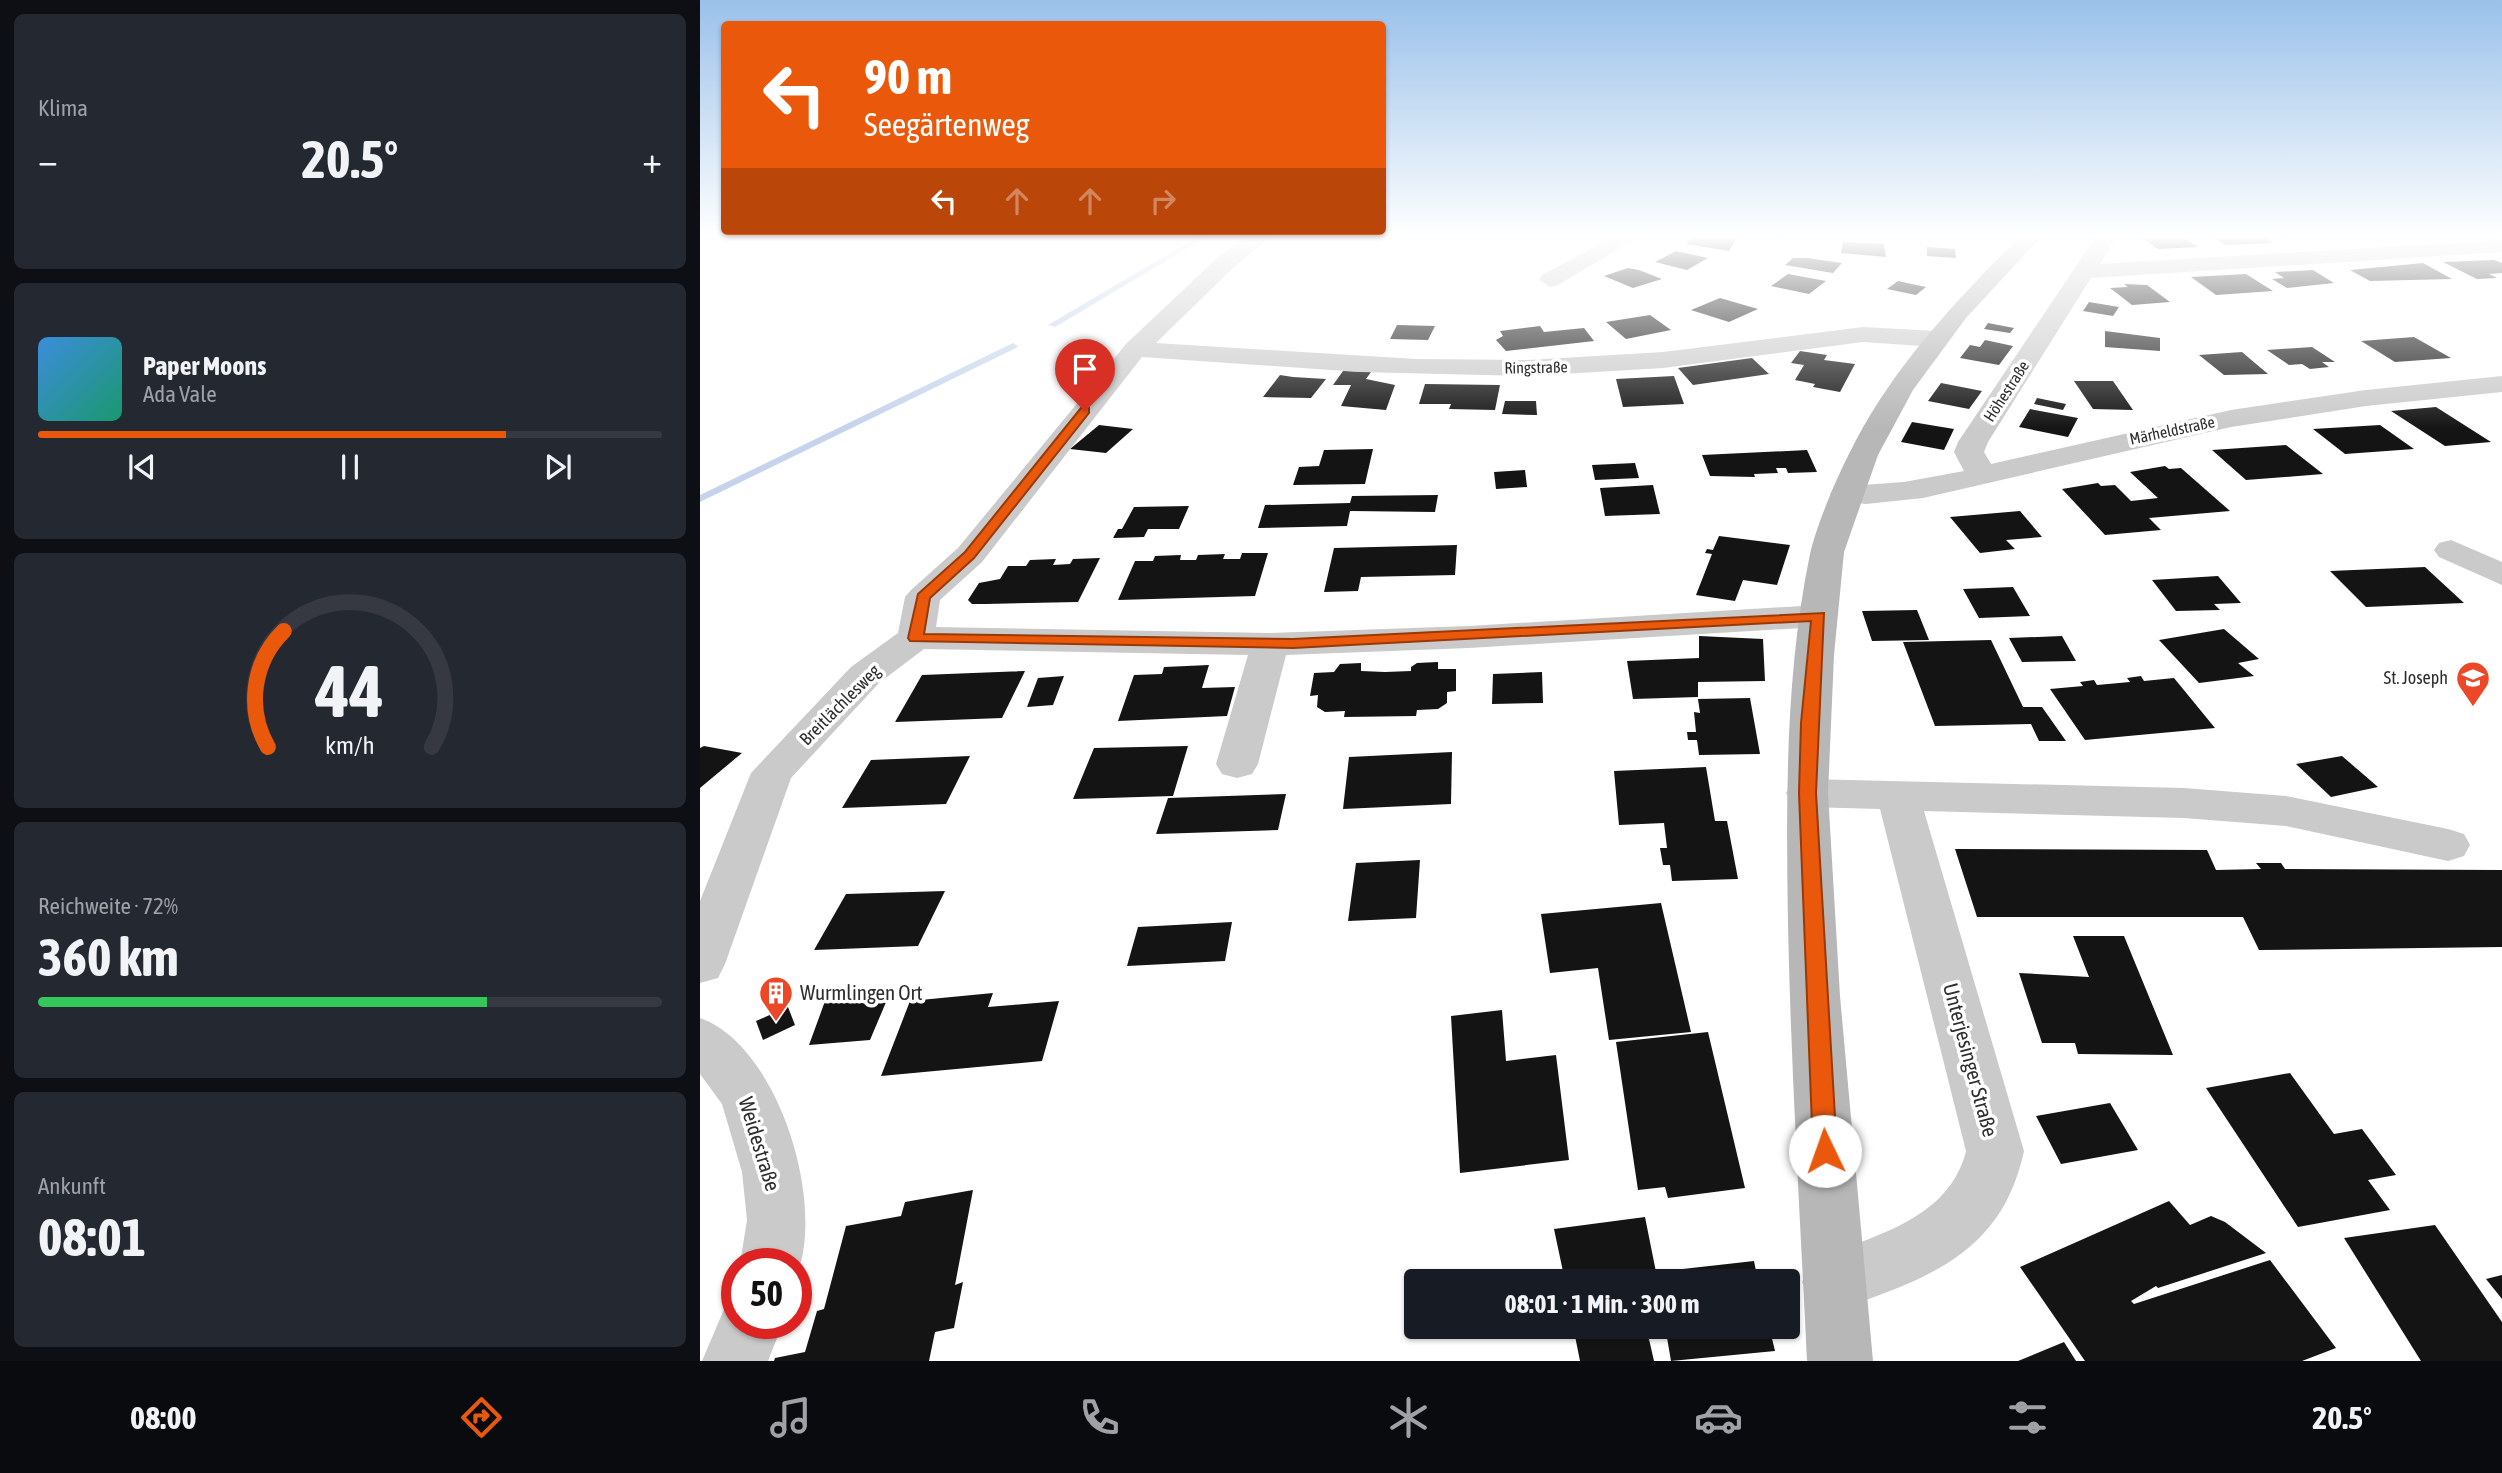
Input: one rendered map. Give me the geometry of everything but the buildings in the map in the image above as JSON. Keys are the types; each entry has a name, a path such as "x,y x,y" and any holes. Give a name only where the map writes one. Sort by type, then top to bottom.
{"main road":[{"path":"1840,1361 1815,996 1807,793 1809,723 1818,616 1827,552 1846,494 1882,417 1936,339 1971,302"}],"street":[{"path":"1185,302 1135,349 970,555 923,597 916,638 1270,644 1456,638 1818,616"},
{"name":"Höhestraße","path":"1982,475 1969,452 1973,442 2066,302"},
{"name":"Ringstraße","path":"1135,349 1433,368 1611,363 1721,353 1865,333 1902,333 1936,339"},
{"name":"Märheldstraße","path":"1846,494 1910,492 2114,443 2276,409 2372,396 2502,384"},
{"path":"2451,551 2502,575"},
{"name":"Breitlächlesweg","path":"700,964 772,773 865,675 916,638"},
{"path":"1237,764 1270,644"},
{"path":"1807,793 2183,803 2286,811 2448,845"},
{"name":"Unterjesinger Straße","path":"1833,1282 1877,1266 1962,1218 1985,1187 1995,1151 1898,796"},
{"name":"Weidestraße","path":"700,1040 740,1082 767,1159 776,1201 776,1248"},
{"path":"735,1361 744,1339"}],"waterway":[{"path":"1052,325 1092,302"},
{"path":"700,499 1013,346"}],"place":[{"name":"St. Joseph","path":"2473,708"},
{"name":"Wurmlingen Ort","path":"776,1023"}],"route":[{"path":"1085,411 970,555 923,597 916,638 1079,643 1270,644 1469,637 1818,616 1809,723 1807,793 1815,996 1825,1151"}]}
